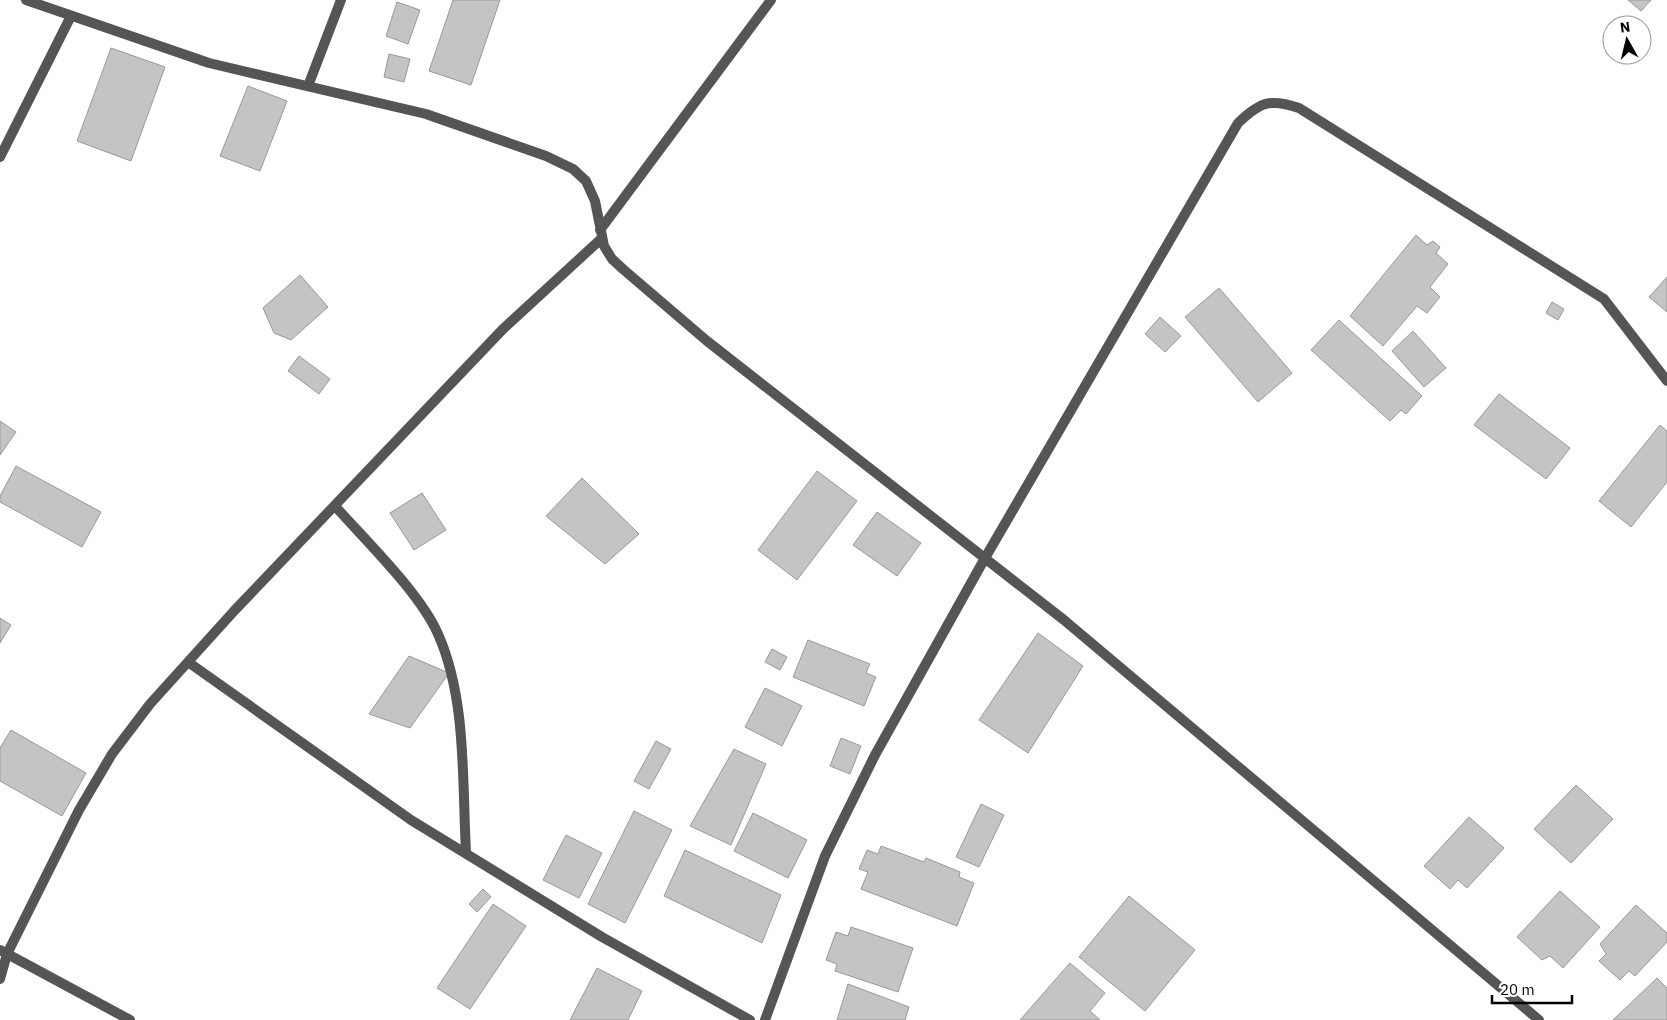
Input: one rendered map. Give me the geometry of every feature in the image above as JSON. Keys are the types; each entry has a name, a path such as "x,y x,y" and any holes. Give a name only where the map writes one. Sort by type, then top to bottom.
{"street":[{"path":"26,0 209,62 426,114 546,156 573,169 586,181 591,190 601,235 612,259 707,341 1064,620 1539,1020"},
{"path":"308,86 341,0"},
{"path":"0,979 3,952 79,810 112,754 150,704 503,329 601,235 771,0"},
{"path":"0,157 71,16"},
{"path":"765,1020 825,856 875,754 985,558 1238,123 1262,103 1281,101 1299,108 1604,299 1667,381"},
{"path":"335,506 417,600 438,633 454,679 466,852"},
{"path":"188,662 411,820 602,937 750,1020"},
{"path":"3,952 130,1020"}],"building":[{"path":"453,0 500,0 471,85 429,71"},
{"path":"1628,0 1651,0 1641,11"},
{"path":"397,2 420,10 408,44 386,36"},
{"path":"111,48 165,67 131,161 77,141"},
{"path":"389,54 410,59 404,82 384,77"},
{"path":"248,86 287,101 260,171 220,156"},
{"path":"1416,235 1427,245 1433,241 1440,247 1436,253 1448,264 1430,287 1440,297 1427,313 1417,306 1383,346 1350,316"},
{"path":"300,275 328,307 291,340 274,333 263,308"},
{"path":"1667,277 1667,312 1649,297"},
{"path":"1219,288 1292,373 1258,402 1185,317"},
{"path":"1552,302 1564,309 1558,320 1546,313"},
{"path":"1160,317 1181,336 1165,352 1145,334"},
{"path":"1339,320 1422,396 1406,414 1401,410 1390,421 1311,350"},
{"path":"1413,331 1446,368 1424,387 1392,351"},
{"path":"299,356 330,379 319,394 288,371"},
{"path":"1499,394 1570,448 1546,479 1474,425"},
{"path":"0,421 16,432 0,455"},
{"path":"1660,425 1667,431 1667,482 1631,527 1599,501"},
{"path":"16,466 101,512 82,547 0,502 0,496"},
{"path":"817,471 857,501 797,580 758,550"},
{"path":"582,478 639,534 605,564 546,516"},
{"path":"422,493 446,530 414,550 390,513"},
{"path":"877,512 921,543 897,576 853,545"},
{"path":"0,618 11,625 0,643"},
{"path":"1038,633 1083,666 1028,753 979,720"},
{"path":"808,640 870,664 866,673 876,677 864,706 793,677"},
{"path":"772,649 787,657 780,670 765,662"},
{"path":"409,656 449,673 410,728 369,714"},
{"path":"765,688 802,706 782,746 745,727"},
{"path":"11,730 86,773 62,816 0,781 0,748"},
{"path":"841,738 861,746 850,774 830,766"},
{"path":"656,741 671,749 649,789 634,781"},
{"path":"734,749 766,764 731,845 690,826"},
{"path":"1576,785 1613,819 1571,863 1534,829"},
{"path":"981,804 1004,815 979,867 956,857"},
{"path":"634,811 672,830 625,923 588,904"},
{"path":"753,813 807,840 788,878 734,851"},
{"path":"1469,817 1504,848 1467,888 1458,880 1450,889 1424,866"},
{"path":"566,835 602,853 579,898 543,880"},
{"path":"881,846 924,862 926,858 960,872 959,877 974,883 957,926 861,889 868,872 859,869 867,850 878,854"},
{"path":"685,850 781,895 762,943 664,896"},
{"path":"483,889 491,897 477,912 469,904"},
{"path":"1560,891 1600,927 1563,968 1550,956 1542,960 1517,937"},
{"path":"1129,896 1195,950 1145,1011 1079,957"},
{"path":"493,904 526,926 470,1009 437,988"},
{"path":"1636,905 1667,933 1667,942 1635,976 1629,971 1620,980 1599,961 1606,954 1600,944"},
{"path":"851,927 913,948 898,992 835,971 837,964 826,960 836,932 848,936"},
{"path":"1070,963 1105,993 1090,1011 1100,1020 1020,1020"},
{"path":"597,968 642,991 628,1020 570,1020"},
{"path":"1657,978 1667,988 1667,1020 1613,1020"},
{"path":"848,984 909,1007 905,1020 837,1020"}]}
